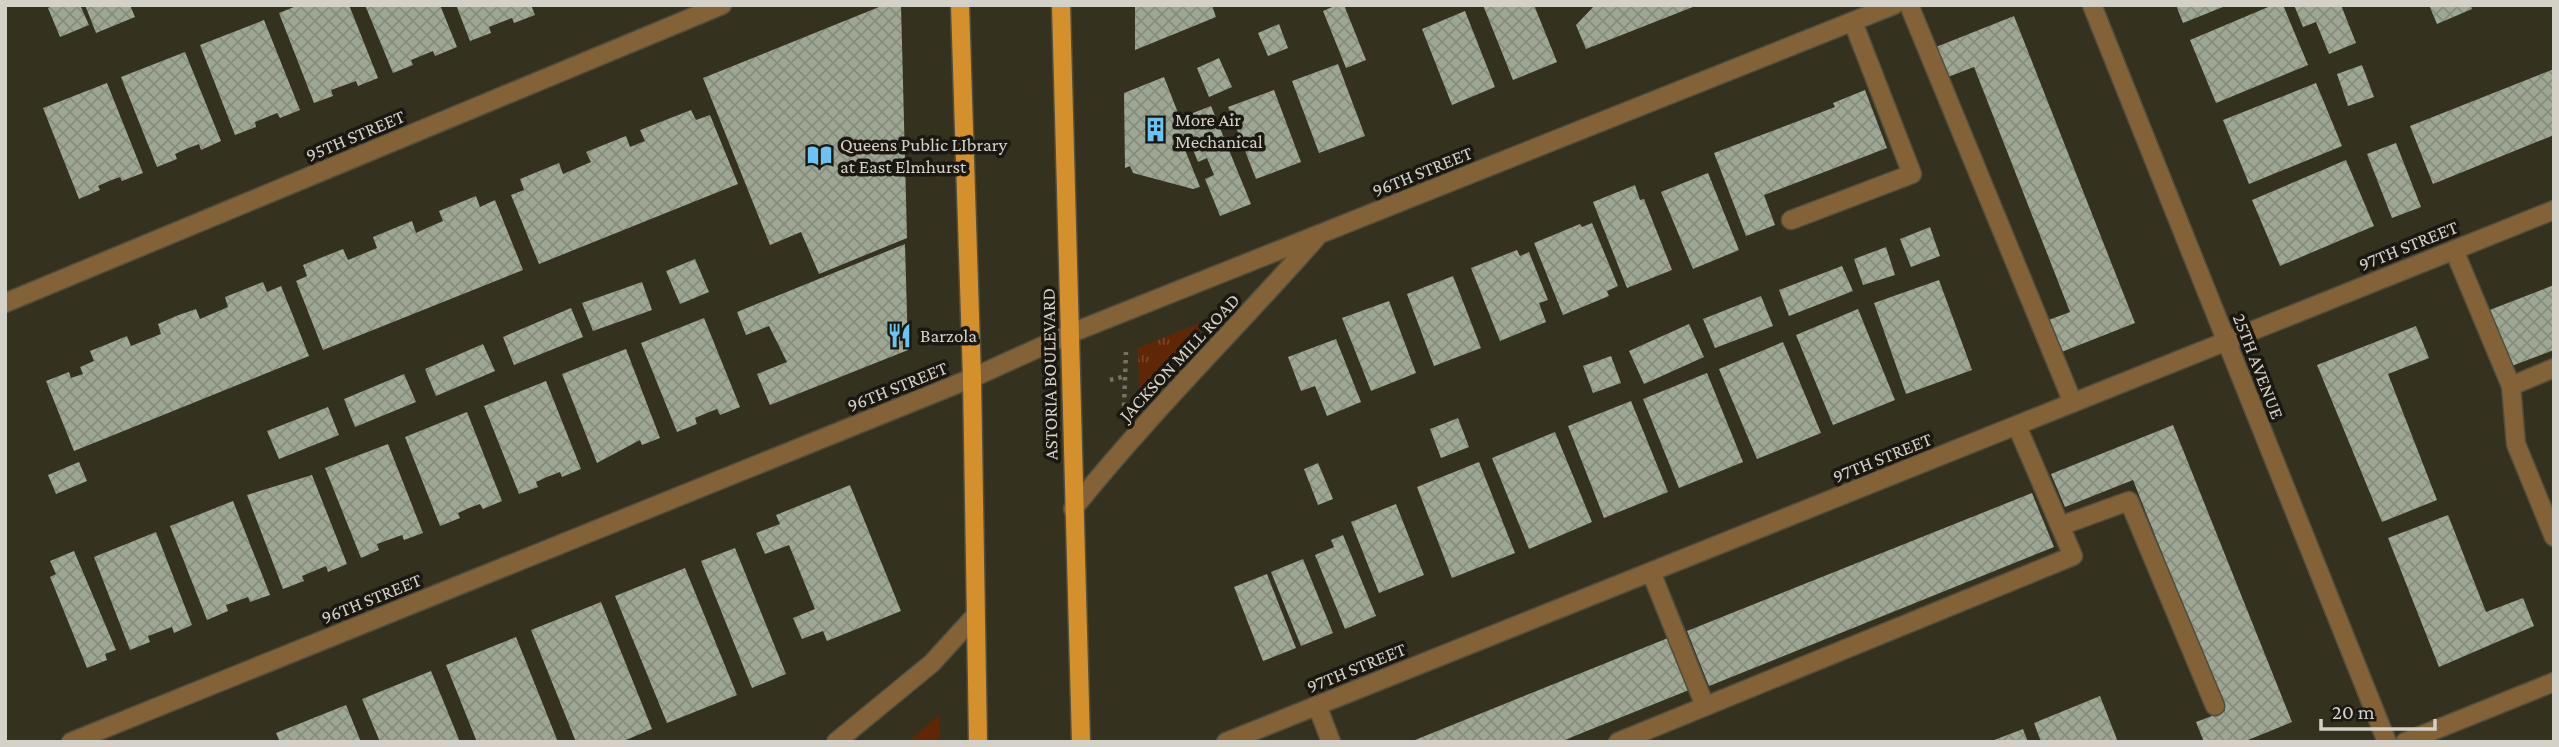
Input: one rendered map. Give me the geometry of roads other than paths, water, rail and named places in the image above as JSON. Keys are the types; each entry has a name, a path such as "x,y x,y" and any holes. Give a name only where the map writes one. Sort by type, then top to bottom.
{"main road":[{"path":"960,5 972,378 978,742"},
{"name":"ASTORIA BOULEVARD","path":"1061,5 1081,742"}],"street":[{"name":"95TH STREET","path":"5,303 722,5"},
{"name":"96TH STREET","path":"71,742 972,378 1069,334 1894,5"},
{"path":"1909,5 2073,403"},
{"name":"25TH AVENUE","path":"2092,5 2387,742"},
{"path":"1791,220 1912,174 1853,22"},
{"name":"97TH STREET","path":"1226,742 2554,210"},
{"name":"JACKSON MILL ROAD","path":"1073,509 1124,446 1235,330 1318,235"},
{"path":"2454,250 2511,386 2516,444 2553,533"},
{"path":"2511,386 2554,368"},
{"path":"1618,742 2073,556 2017,426"},
{"path":"2060,526 2129,501 2215,706"},
{"path":"1651,572 1705,706"},
{"path":"836,742 932,663 974,617"},
{"path":"2405,742 2554,682"},
{"path":"1317,705 1331,742"}],"place":[{"name":"More Air Mechanical","path":"1155,130"},
{"name":"Queens Public LIbrary at East Elmhurst","path":"820,155"},
{"name":"Barzola","path":"900,335"}]}
